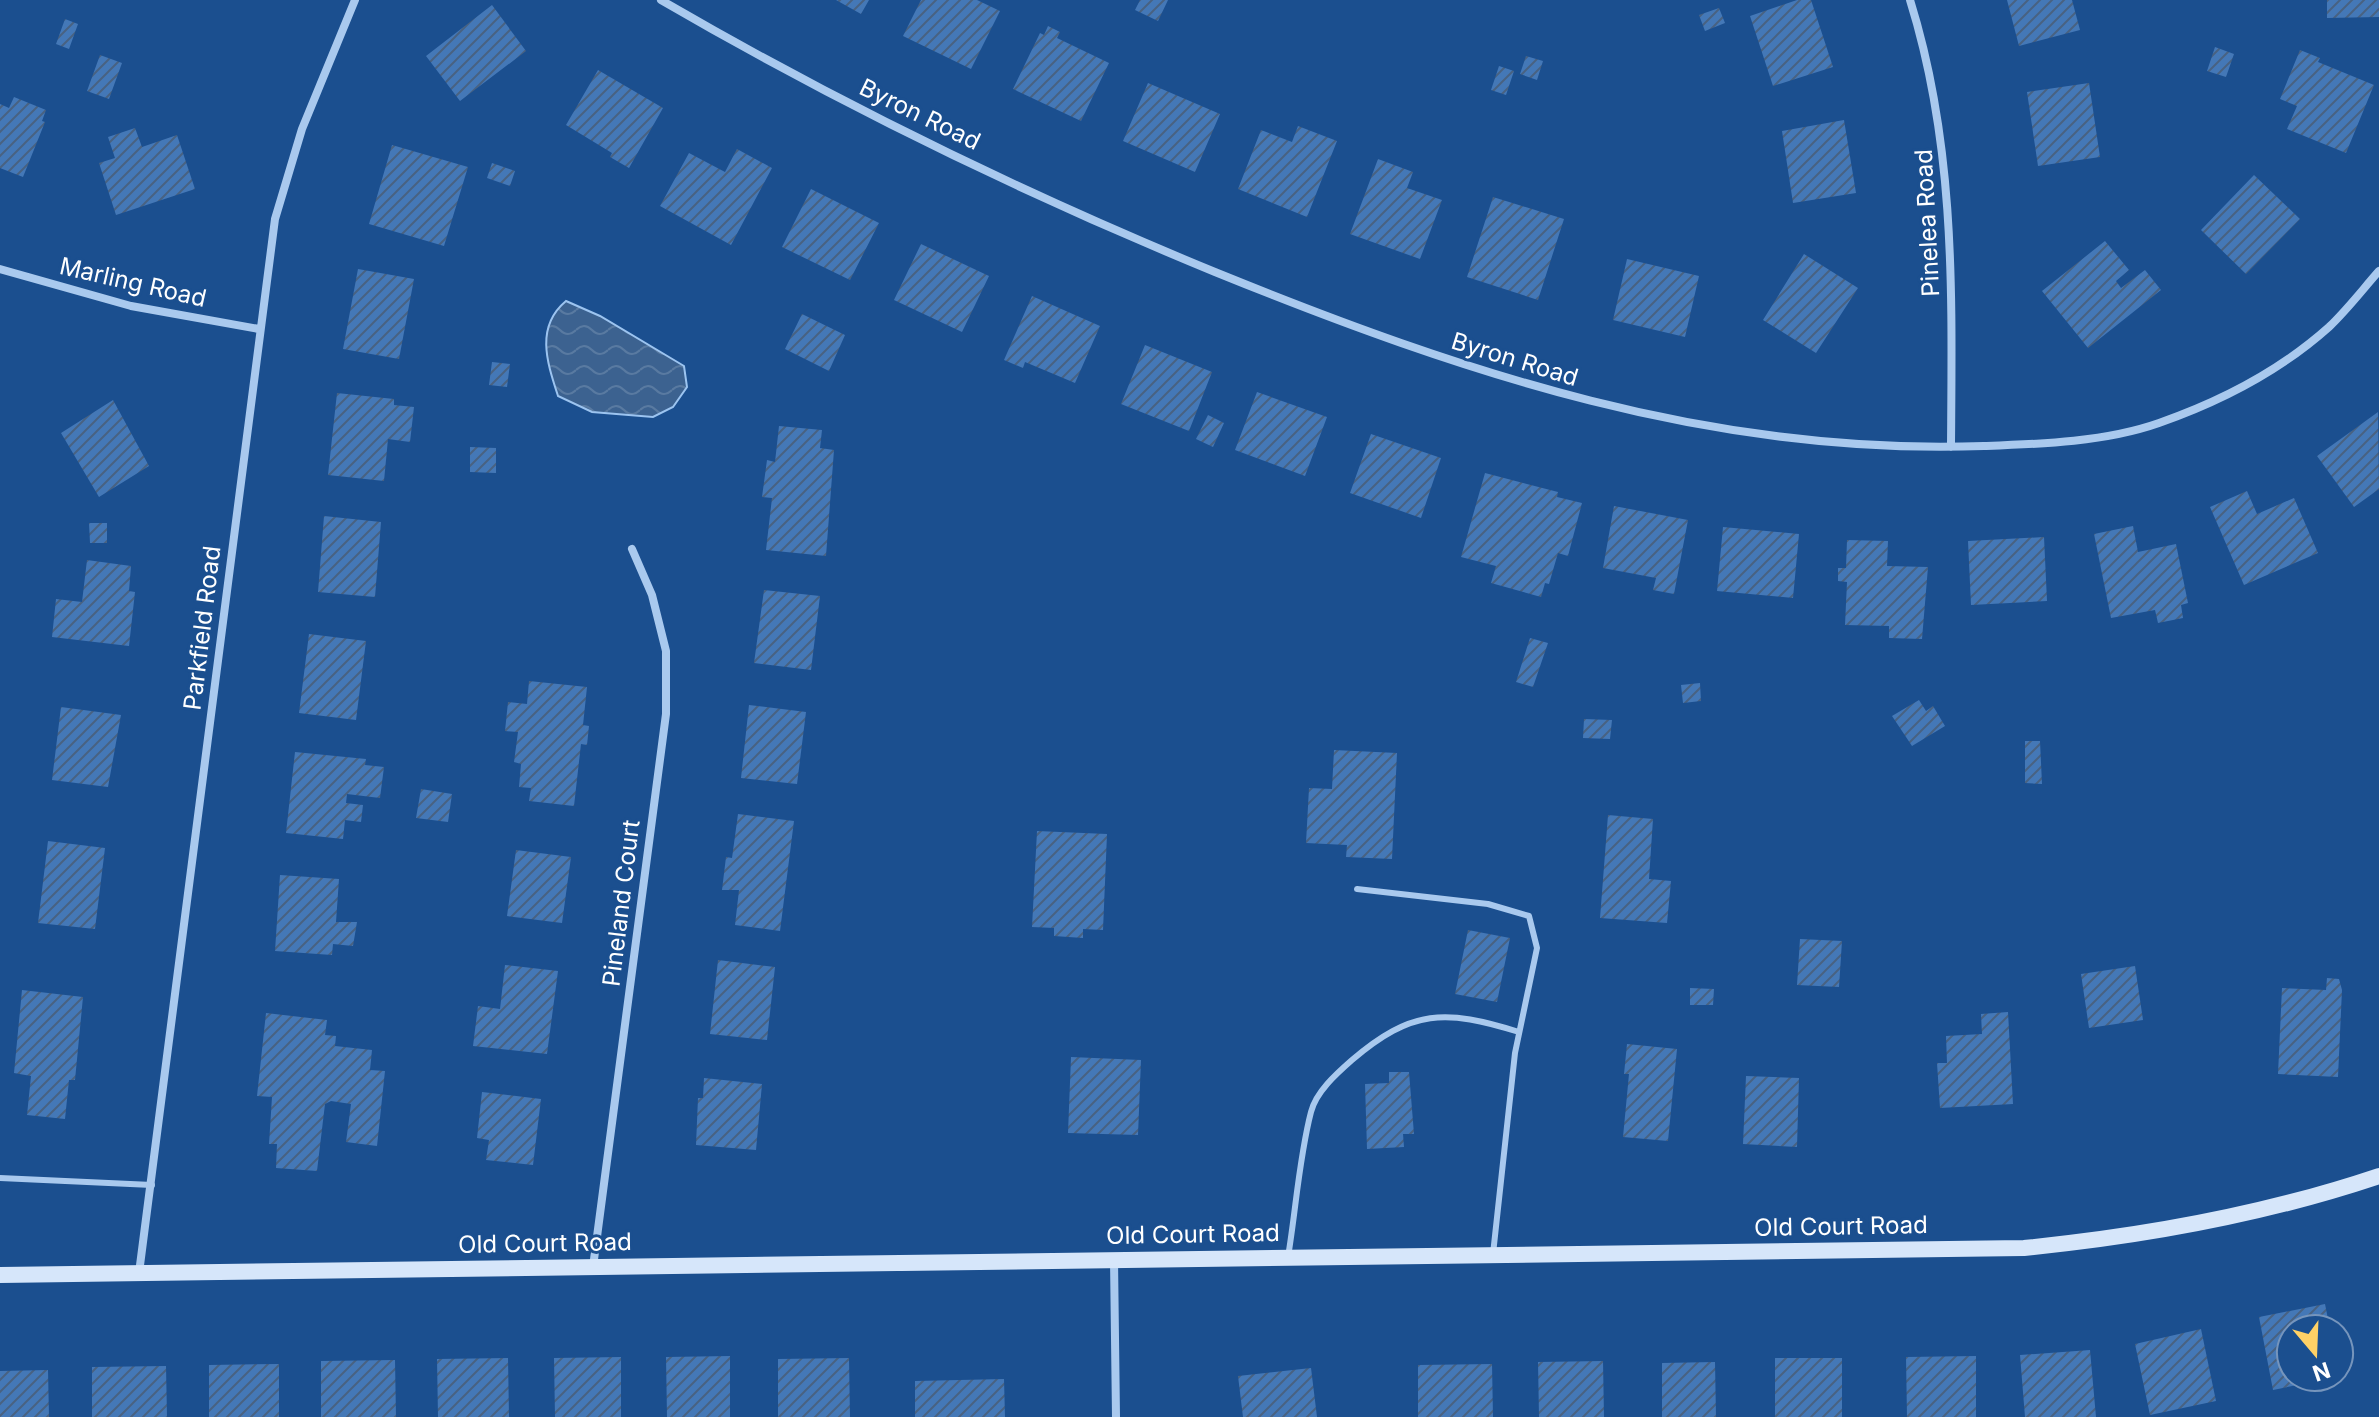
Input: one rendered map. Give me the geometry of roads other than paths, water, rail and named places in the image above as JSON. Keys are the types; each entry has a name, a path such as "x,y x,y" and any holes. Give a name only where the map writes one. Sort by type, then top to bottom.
{"main road":[{"name":"Old Court Road","path":"0,1275 2024,1248 2110,1239 2248,1215 2379,1176"}],"street":[{"name":"Parkfield Road","path":"139,1273 275,219 302,129 355,0"},
{"name":"Byron Road","path":"661,0 763,58 1115,231 1462,367 1603,406 1724,430 1852,445 1951,447 2054,443 2155,425 2241,389 2328,327 2379,271"},
{"name":"Pinelea Road","path":"1910,0 1924,46 1945,157 1952,247 1951,447"},
{"name":"Marling Road","path":"0,269 131,306 259,329"},
{"name":"Pineland Court","path":"593,1267 666,714 666,651 652,595 632,549"},
{"path":"1114,1259 1116,1417"}],"lane":[{"path":"1357,889 1488,904 1529,916 1537,948 1519,1032 1493,1254"},
{"path":"1288,1257 1311,1109 1332,1077 1384,1033 1423,1018 1474,1018 1519,1032"},
{"path":"0,1178 152,1185"}],"water":[{"path":"566,301 600,316 684,366 687,387 673,407 653,417 592,412 558,396 550,370 547,334 556,311"}]}
